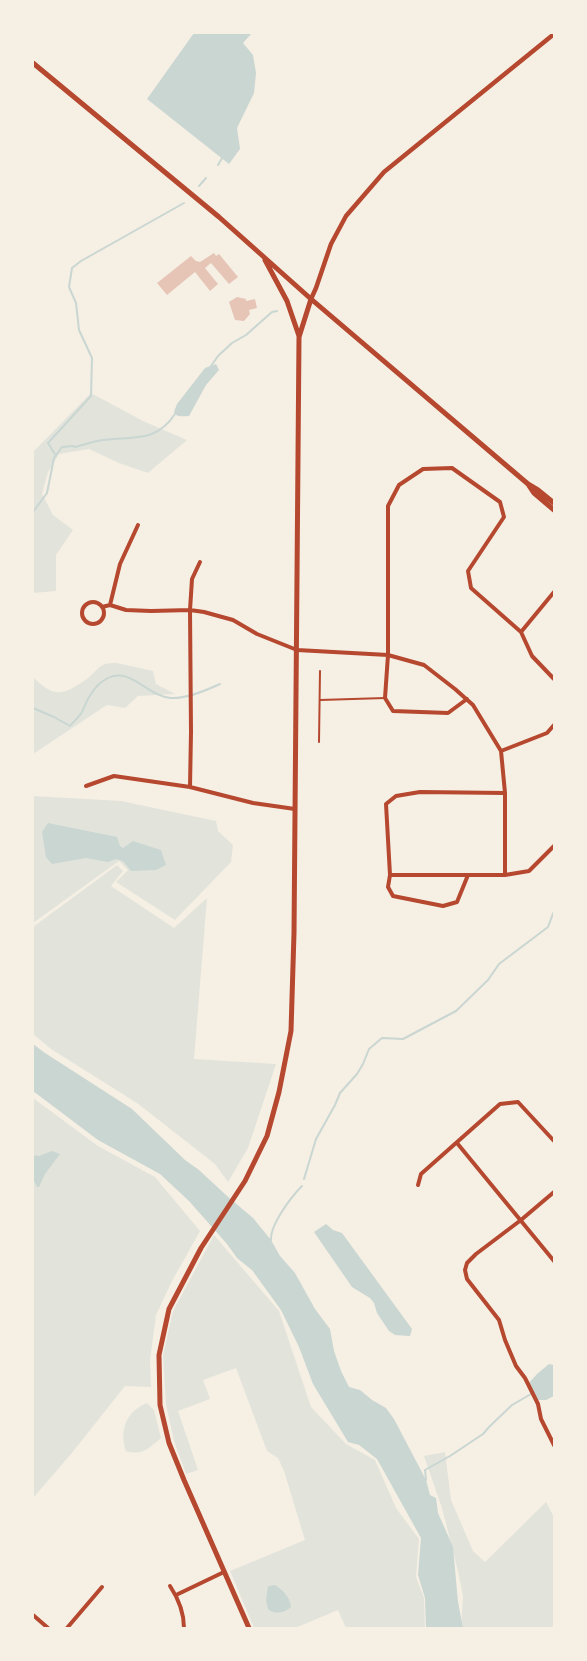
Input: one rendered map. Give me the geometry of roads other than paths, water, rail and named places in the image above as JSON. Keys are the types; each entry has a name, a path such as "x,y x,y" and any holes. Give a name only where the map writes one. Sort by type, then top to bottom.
{"main road":[{"path":"33,63 219,217 311,299 528,484 538,489 554,503"},
{"path":"263,256 286,301 299,337"},
{"path":"249,1628 169,1443 160,1405 159,1355 169,1310 201,1248 238,1191 267,1136 279,1092 291,1031 296,809 299,337 311,299"},
{"path":"528,484 534,494 554,510"}],"street":[{"path":"311,299 332,244 346,216 384,172 554,34"},
{"path":"467,699 448,713 393,711 386,698 388,506 399,485 423,470 452,468 500,502 504,517 468,571 471,588 521,632 532,656 554,679"},
{"path":"110,605 120,564 138,525"},
{"path":"189,788 191,732 189,610 192,579 200,562"},
{"path":"521,632 554,592"},
{"path":"102,607 102,618 97,622 90,623 82,617 82,610 86,604 93,602 102,607 110,605 126,610 204,612 233,620 258,634 297,650 388,655 424,665 473,705 501,751 505,793 505,875"},
{"path":"501,751 547,733 554,725"},
{"path":"86,786 114,776 296,809"},
{"path":"468,875 457,902 443,906 393,896 388,887 390,875 386,804 396,796 420,792 505,793"},
{"path":"390,875 505,875 529,871 554,846"},
{"path":"418,1185 421,1174 500,1104 518,1102 554,1141"},
{"path":"457,1143 554,1261"},
{"path":"553,1443 541,1419 538,1404 516,1366 499,1320 467,1279 465,1270 467,1263 476,1254 554,1192"},
{"path":"176,1595 224,1572"},
{"path":"170,1586 176,1595 184,1628"},
{"path":"67,1628 102,1587"},
{"path":"33,1615 48,1628"}],"lane":[{"path":"319,742 320,671"},
{"path":"320,700 386,698"}],"waterway":[{"path":"218,165 222,158"},
{"path":"199,186 206,178"},
{"path":"56,456 48,443 91,396 92,358 79,330 76,303 69,287 72,268 184,203"},
{"path":"211,366 232,343 246,335 272,312 277,311"},
{"path":"33,512 47,493 54,458 62,447 75,447 152,434 160,430 175,414"},
{"path":"33,708 70,726 82,712 93,691 109,677 118,675 127,677 161,696 171,698 189,696 220,684"},
{"path":"304,1179 316,1139 340,1093 357,1074 369,1049 382,1038 403,1039 456,1011 488,980 499,964 548,927 554,911"},
{"path":"271,1240 277,1219 302,1186"},
{"path":"426,1480 425,1470 483,1434 512,1405 531,1394"}]}
